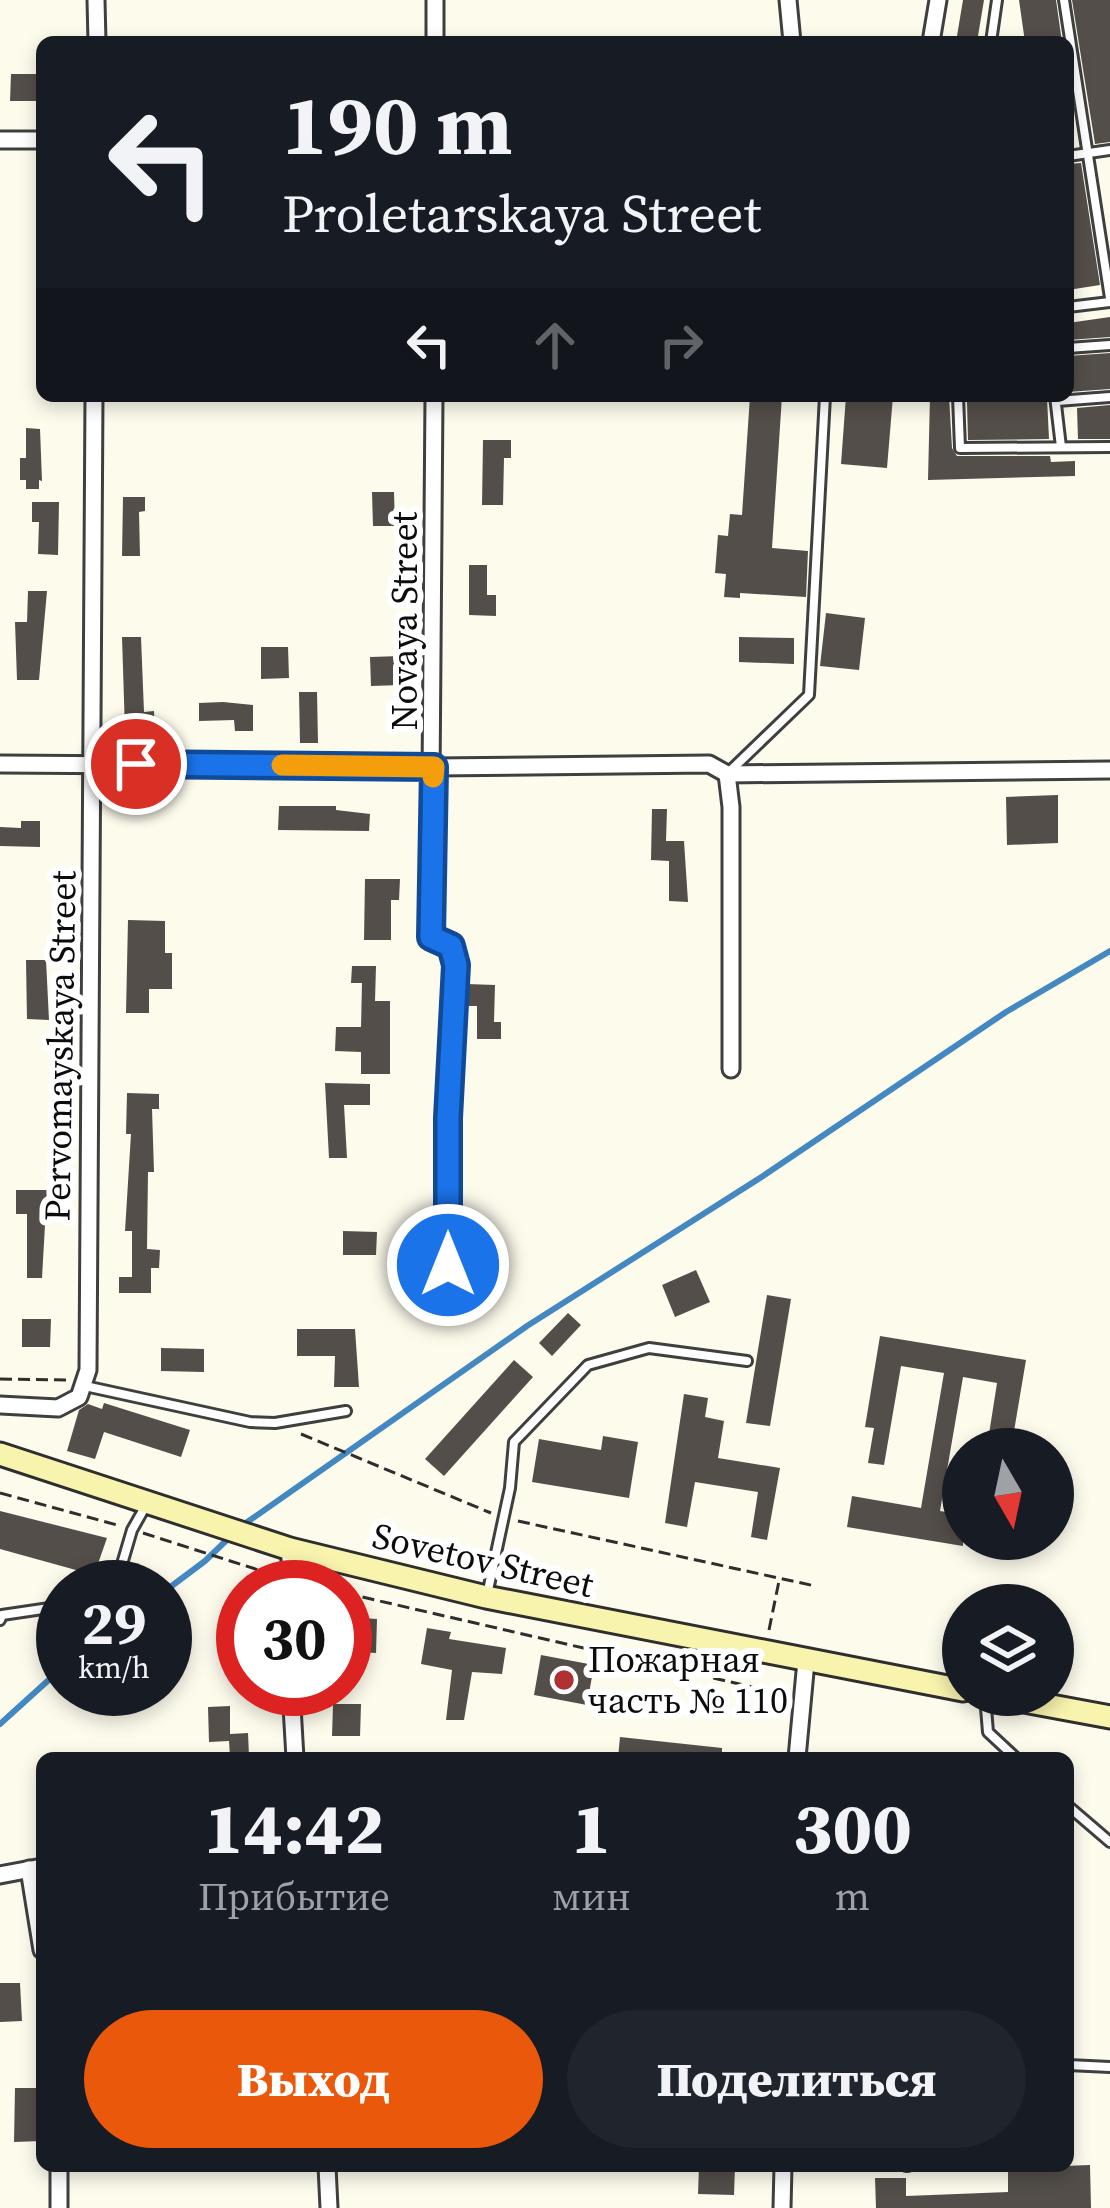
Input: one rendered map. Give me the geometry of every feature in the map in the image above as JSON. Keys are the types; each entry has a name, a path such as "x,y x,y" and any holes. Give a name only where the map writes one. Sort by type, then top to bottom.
{"main road":[{"name":"Sovetov Street","path":"0,1454 290,1549 486,1597 942,1686"},
{"path":"1074,1711 1110,1717"}],"street":[{"path":"96,0 97,36"},
{"path":"435,0 435,36"},
{"path":"788,0 791,36"},
{"path":"932,36 938,0"},
{"path":"0,140 36,140"},
{"name":"Pervomayskaya Street","path":"85,1386 94,402"},
{"name":"Novaya Street","path":"434,402 431,937 451,946 456,965 448,1118 448,1265"},
{"path":"0,764 709,764 727,774 1110,770"},
{"path":"727,774 731,1069"},
{"path":"0,1405 58,1408 79,1397 85,1386"},
{"path":"290,1549 290,1560"},
{"path":"798,1752 806,1661"},
{"path":"293,1716 296,1752"},
{"path":"0,1875 36,1868"},
{"path":"59,2172 59,2208"},
{"path":"328,2172 329,2208"},
{"path":"782,2208 783,2172"}],"lane":[{"path":"993,36 997,0"},
{"path":"1064,0 1069,36"},
{"path":"1074,70 1110,300 1074,306"},
{"path":"1074,155 1110,150"},
{"path":"1074,348 1110,345"},
{"path":"1074,398 1110,397"},
{"path":"727,774 809,695 824,402"},
{"path":"958,402 959,448 1110,447"},
{"path":"1056,402 1061,448"},
{"path":"486,1597 504,1518 514,1442 588,1365 649,1348 747,1361"},
{"path":"85,1386 250,1422 275,1423 346,1411"},
{"path":"123,1560 132,1530 149,1501"},
{"path":"0,1620 2,1615 36,1610"},
{"path":"988,1716 988,1732 1010,1752"},
{"path":"1074,1811 1110,1841"},
{"path":"1074,2065 1110,2068"}],"path":[{"path":"0,1379 70,1381 85,1386"},
{"path":"275,1423 504,1518 815,1586"},
{"path":"0,1493 220,1560"},
{"path":"769,1632 779,1578"},
{"path":"372,1599 761,1689"}],"building":[{"path":"963,0 984,0 978,36 957,36"},
{"path":"1019,0 1056,0 1061,36 1024,36"},
{"path":"1072,0 1110,0 1110,142 1095,144"},
{"path":"11,74 36,74 36,101 10,101"},
{"path":"1081,163 1100,285 1074,289 1074,164"},
{"path":"1110,317 1110,337 1074,340 1074,322"},
{"path":"1110,353 1110,389 1074,392 1074,356"},
{"path":"750,402 782,402 772,548 808,551 806,597 740,593 740,598 724,597 726,574 715,573 718,535 728,536 730,514 742,515"},
{"path":"846,402 892,402 887,468 841,464"},
{"path":"930,402 949,402 952,448 957,456 1050,456 1051,462 1075,461 1075,476 928,480"},
{"path":"967,402 1047,402 1049,439 968,440"},
{"path":"1110,405 1110,439 1078,439 1077,408"},
{"path":"26,428 40,429 39,489 26,489 26,480 20,480"},
{"path":"483,440 511,440 511,458 504,458 503,505 482,505"},
{"path":"372,492 394,492 395,526 373,526"},
{"path":"123,497 145,497 145,511 139,512 140,556 122,556"},
{"path":"32,502 59,502 58,555 38,554 39,522 32,522"},
{"path":"469,565 487,565 487,595 496,595 496,616 469,615"},
{"path":"28,591 47,591 39,680 17,680 15,622 27,622"},
{"path":"826,613 865,618 859,670 820,666"},
{"path":"122,637 141,637 144,712 154,711 155,731 125,731"},
{"path":"739,637 794,638 794,664 739,662"},
{"path":"261,647 288,647 289,678 261,679"},
{"path":"401,656 402,685 371,686 370,657"},
{"path":"299,692 317,692 318,743 300,743"},
{"path":"199,703 253,705 253,731 235,731 234,720 199,721"},
{"path":"1058,795 1058,843 1007,845 1006,797"},
{"path":"279,806 336,806 336,810 370,814 369,831 278,830"},
{"path":"652,809 667,809 666,841 684,841 688,902 669,901 669,861 651,860"},
{"path":"21,821 40,821 40,847 0,846 0,827 21,828"},
{"path":"365,879 400,879 399,900 391,900 391,940 364,940"},
{"path":"128,920 165,921 165,953 172,953 172,989 149,989 149,1013 126,1013"},
{"path":"26,960 46,960 49,1020 27,1019"},
{"path":"352,966 376,966 375,1001 390,1001 390,1074 361,1074 361,1052 335,1051 336,1027 361,1027 362,983 351,983"},
{"path":"467,984 495,985 494,1022 501,1022 501,1039 477,1039 477,1006 466,1006"},
{"path":"325,1083 370,1084 370,1105 344,1105 347,1158 329,1158"},
{"path":"127,1093 159,1094 159,1109 152,1109 154,1172 148,1172 147,1249 160,1250 159,1268 151,1268 151,1293 119,1293 119,1277 132,1277 132,1231 125,1231 131,1134 126,1134"},
{"path":"16,1190 47,1190 42,1278 27,1278 27,1214 16,1214"},
{"path":"343,1231 377,1232 376,1255 343,1255"},
{"path":"696,1270 710,1302 675,1317 662,1285"},
{"path":"767,1295 791,1299 770,1426 746,1423"},
{"path":"568,1313 581,1325 552,1356 539,1343"},
{"path":"22,1319 51,1319 50,1347 22,1347"},
{"path":"297,1329 355,1329 359,1387 334,1387 335,1356 297,1356"},
{"path":"880,1336 1026,1360 1015,1428 990,1428 997,1383 963,1377 954,1428 942,1428 942,1543 847,1527 852,1496 921,1508 944,1373 901,1366 884,1465 868,1463 874,1428 865,1427"},
{"path":"161,1348 204,1349 204,1372 161,1371"},
{"path":"514,1360 533,1377 444,1476 425,1459"},
{"path":"684,1394 708,1398 705,1417 724,1421 718,1458 780,1468 767,1540 751,1537 758,1492 695,1482 687,1527 665,1523"},
{"path":"104,1403 190,1430 181,1457 104,1432 95,1459 67,1451 79,1410 88,1404 102,1409"},
{"path":"603,1436 638,1442 629,1498 532,1482 539,1439 601,1450"},
{"path":"0,1511 107,1538 99,1560 40,1560 0,1549"},
{"path":"372,1619 377,1619 376,1653 372,1653"},
{"path":"427,1628 451,1632 449,1639 506,1648 502,1674 472,1672 464,1720 446,1720 452,1670 421,1664"},
{"name":"Пожарная часть № 110","path":"541,1655 594,1665 587,1705 534,1695"},
{"path":"208,1707 216,1707 216,1716 230,1716 230,1734 248,1733 249,1752 230,1752 229,1741 209,1742"},
{"path":"333,1716 361,1716 360,1736 332,1736"},
{"path":"620,1737 722,1748 722,1752 619,1752"},
{"path":"0,1983 20,1983 22,2021 0,2022"},
{"path":"15,2088 36,2088 36,2141 14,2142"},
{"path":"1090,2165 1091,2208 876,2208 875,2178 906,2178 906,2196 1008,2192 1008,2172 1074,2172 1074,2166"},
{"path":"699,2172 735,2172 734,2195 698,2194"}],"waterway":[{"path":"243,1525 527,1326 763,1176 1006,1012 1110,951"},
{"path":"192,1571 233,1534"},
{"path":"0,1724 36,1691"}],"slow traffic":[{"path":"282,765 434,767 433,777"}],"place":[{"name":"Пожарная часть № 110","path":"564,1680"}],"route":[{"path":"136,764 434,767 431,937 451,946 456,965 448,1118 448,1265"}]}
